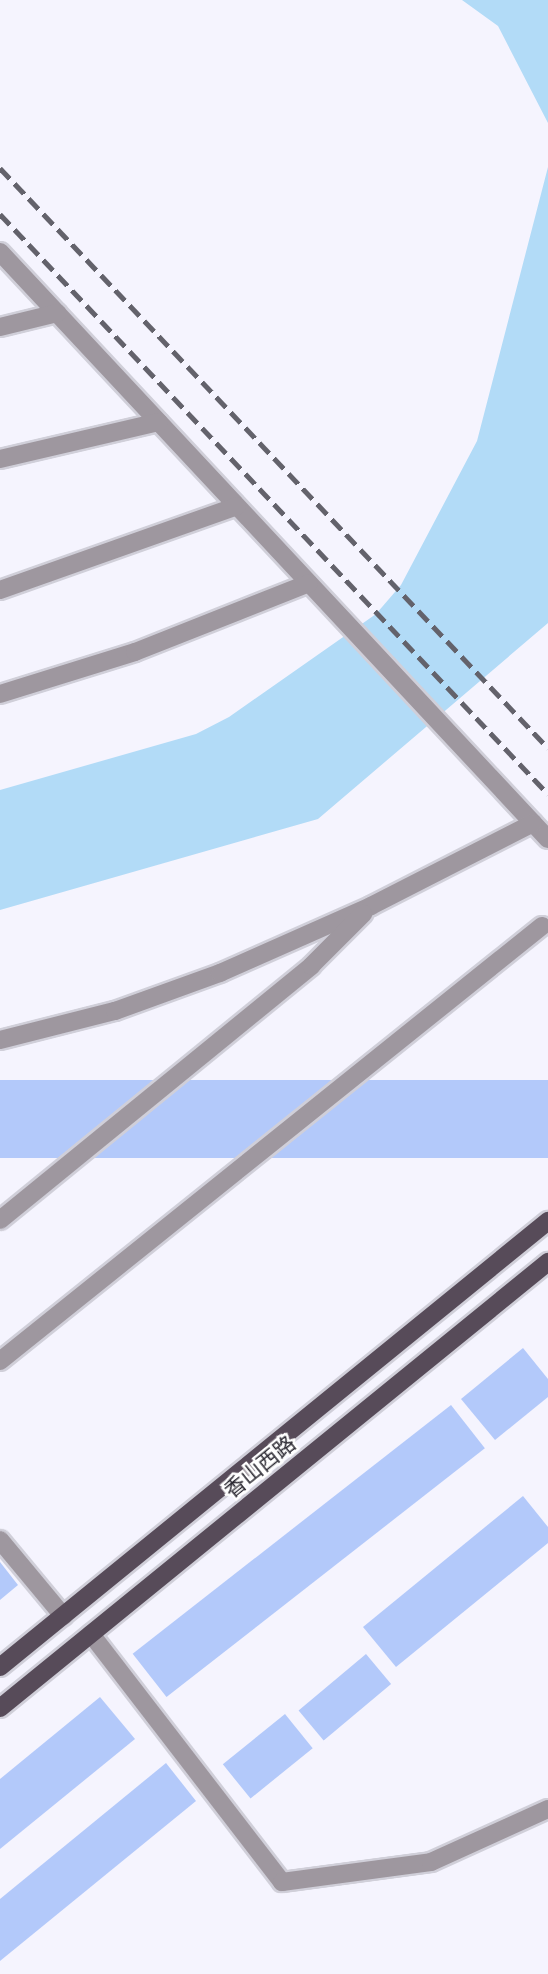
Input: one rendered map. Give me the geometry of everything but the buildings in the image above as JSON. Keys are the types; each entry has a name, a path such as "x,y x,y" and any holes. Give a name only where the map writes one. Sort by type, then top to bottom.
{"main road":[{"name":"香山西路","path":"0,1667 548,1221"},
{"name":"香山西路","path":"0,1708 548,1262"}],"street":[{"path":"0,252 542,829 174,991 0,1040"},
{"path":"0,327 57,313"},
{"path":"0,459 159,422"},
{"path":"0,590 237,506"},
{"path":"0,694 135,652 309,583"},
{"path":"0,1220 311,966 371,906"},
{"path":"0,1361 542,926"},
{"path":"0,1540 63,1616"},
{"path":"91,1634 282,1882 431,1862 548,1809"}],"water":[{"path":"462,0 548,0 548,123 498,26"},
{"path":"548,167 548,623 318,819 0,910 0,790 196,734 229,717 376,614 401,585 477,441"}],"railway":[{"path":"0,168 548,748"},
{"path":"0,214 548,794"}]}
